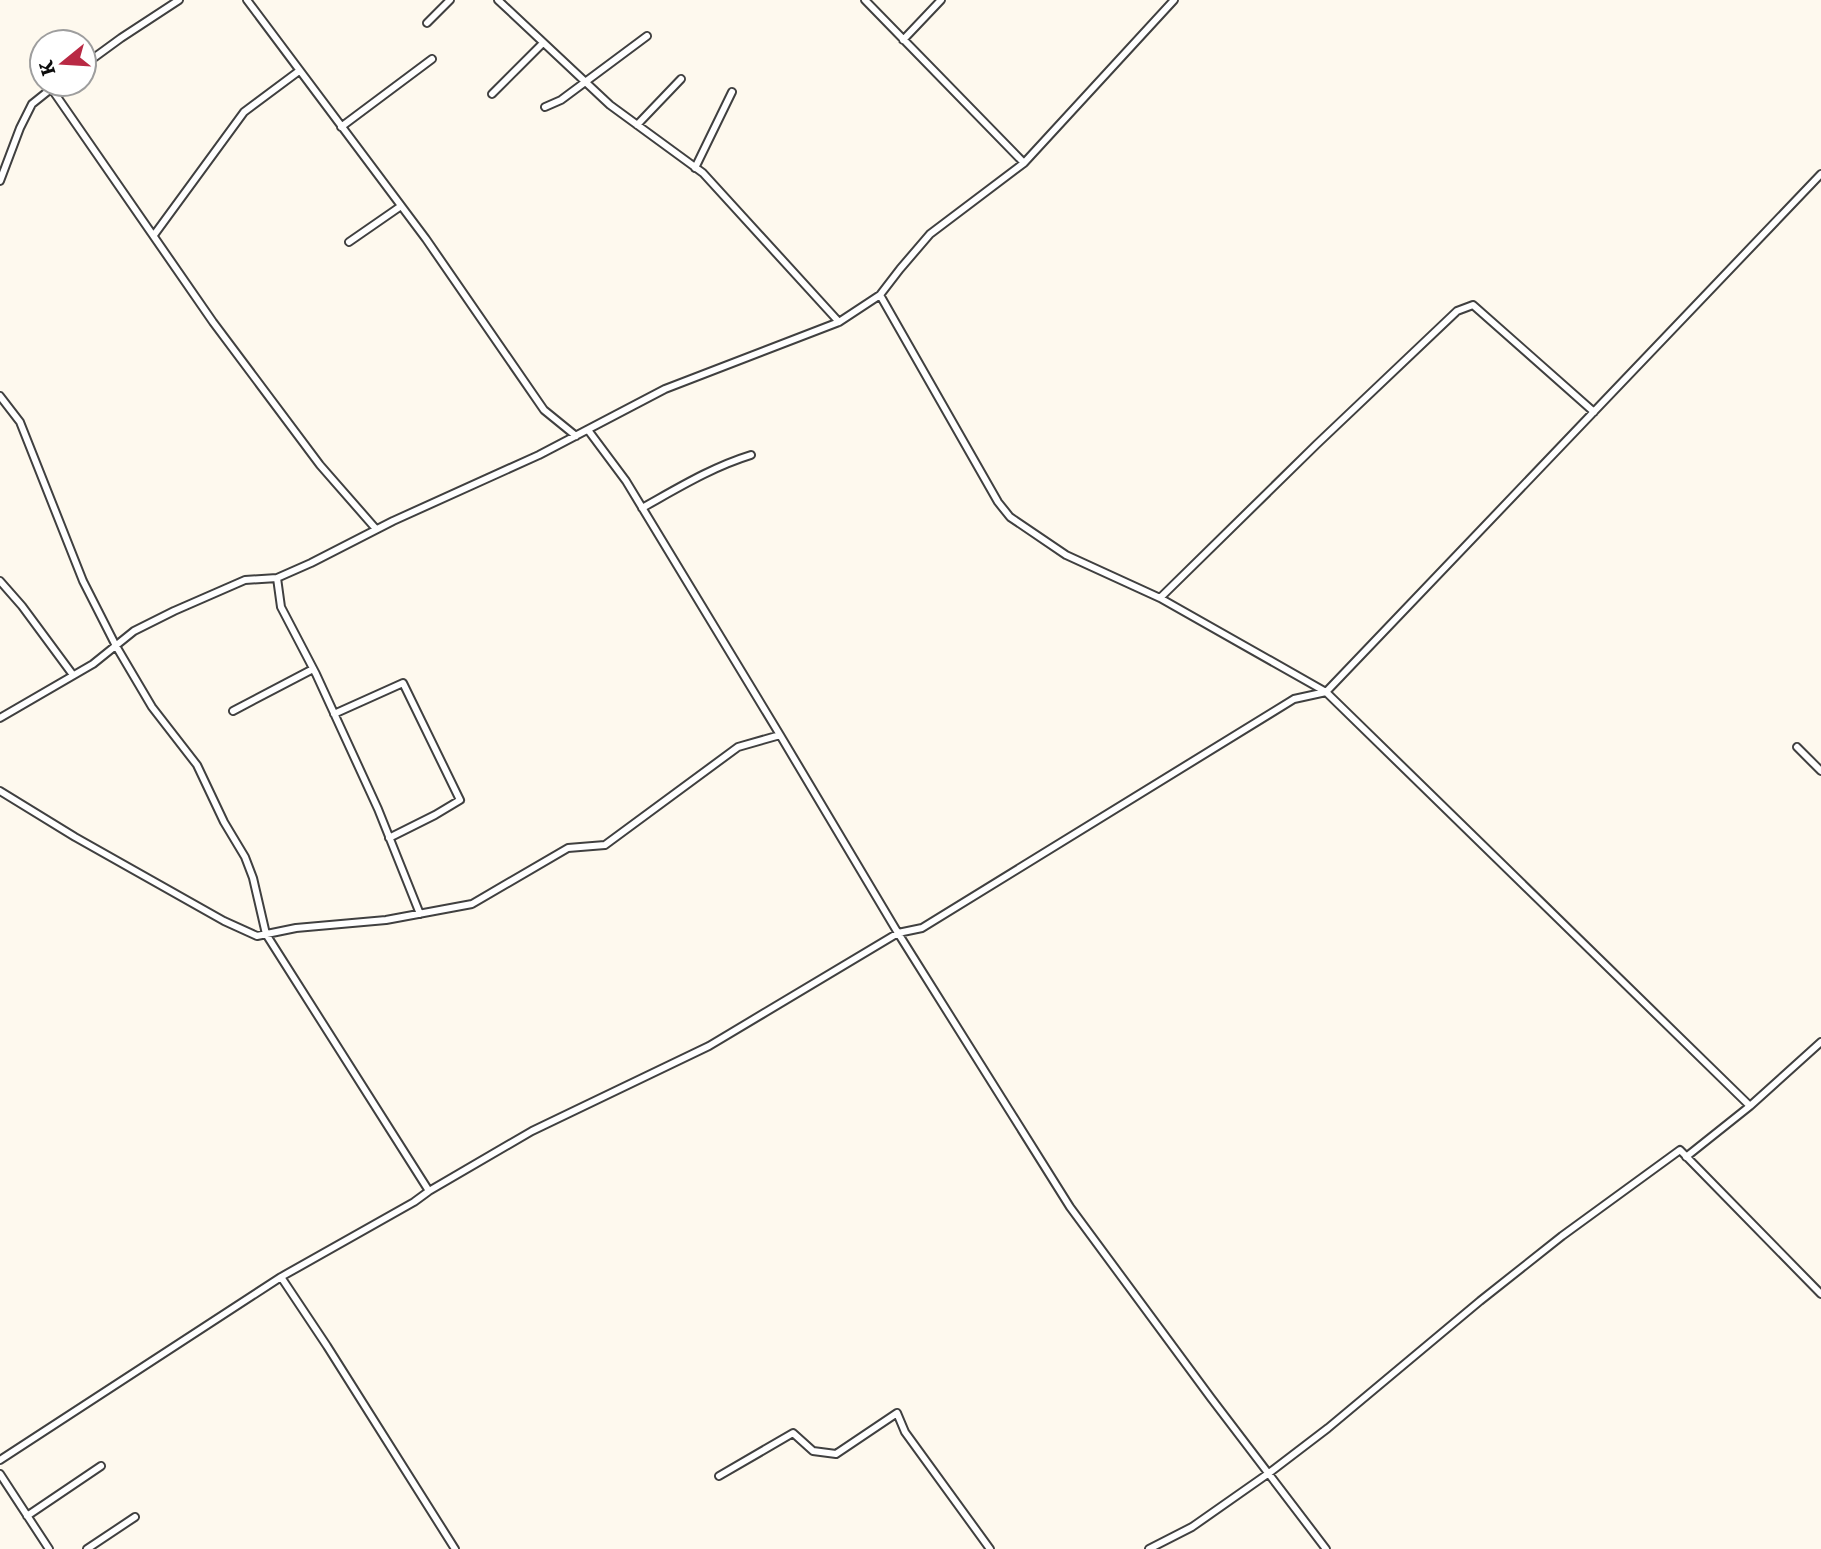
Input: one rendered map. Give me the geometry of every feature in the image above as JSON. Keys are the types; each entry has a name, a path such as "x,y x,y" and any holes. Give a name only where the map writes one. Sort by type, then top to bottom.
{"street":[{"path":"98,55 179,0"},
{"path":"247,0 401,206 544,410 576,436"},
{"path":"427,23 450,0"},
{"path":"498,0 610,105 703,173 839,322"},
{"path":"865,0 1024,163"},
{"path":"903,40 941,0"},
{"path":"0,718 93,664 144,626 244,580 277,578 376,529 539,455 665,389 839,322 880,295 930,234 1024,163 1174,0"},
{"path":"545,107 561,100 648,36"},
{"path":"492,94 543,43"},
{"path":"341,127 432,59"},
{"path":"154,235 244,112 299,71"},
{"path":"638,125 681,79"},
{"path":"695,168 733,92"},
{"path":"0,181 20,128 32,104 39,98"},
{"path":"62,98 213,322 320,465 376,529"},
{"path":"0,1460 281,1277 532,1131 709,1046 898,933 922,928 1294,699 1326,692 1821,174"},
{"path":"349,242 401,206"},
{"path":"880,295 998,502 1010,517 1066,555 1160,597 1326,692 1750,1106"},
{"path":"1160,597 1457,311 1472,305 1594,412"},
{"path":"0,396 20,422 83,581 116,646 152,707 197,765 244,858 253,878 266,934 429,1191"},
{"path":"588,430 626,481 898,933 1070,1207 1326,1549"},
{"path":"642,508 711,470 751,455"},
{"path":"277,578 281,607 334,714 421,914"},
{"path":"0,581 22,606 72,675"},
{"path":"233,711 313,669"},
{"path":"334,714 402,683 460,800 389,838"},
{"path":"0,791 75,837 224,921 257,936 296,928 386,920 472,904 568,848 605,845 738,747 780,735"},
{"path":"1797,747 1821,771"},
{"path":"1686,1157 1750,1106 1821,1042"},
{"path":"1149,1549 1192,1527 1269,1473 1328,1428 1562,1236 1680,1150 1821,1294"},
{"path":"281,1277 455,1549"},
{"path":"719,1476 793,1433 813,1451 836,1454 897,1413 905,1432 990,1549"},
{"path":"27,1516 101,1466"},
{"path":"0,1474 49,1549"},
{"path":"87,1549 135,1517"}]}
